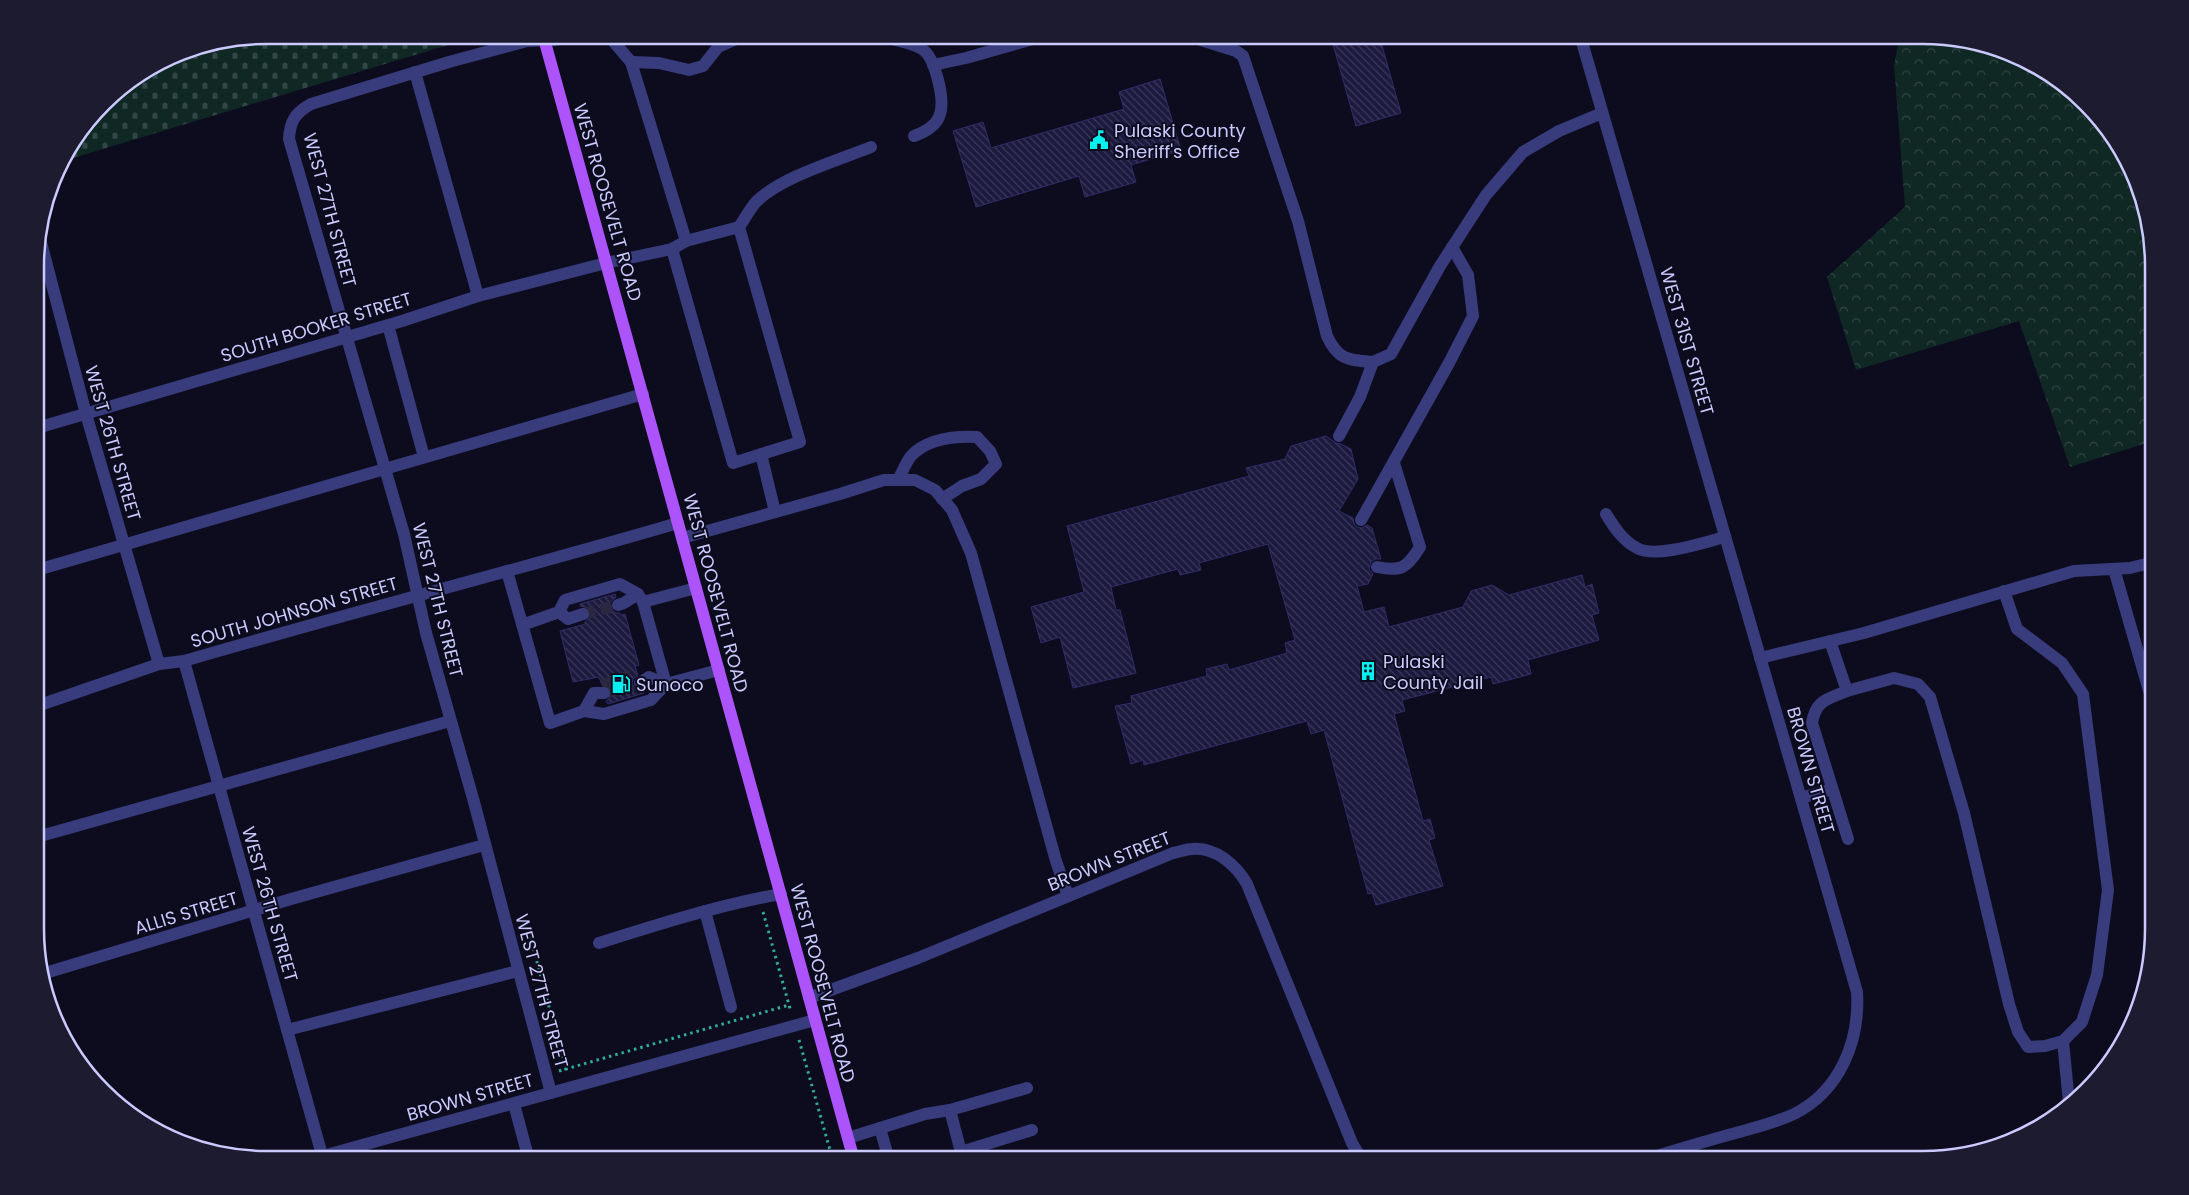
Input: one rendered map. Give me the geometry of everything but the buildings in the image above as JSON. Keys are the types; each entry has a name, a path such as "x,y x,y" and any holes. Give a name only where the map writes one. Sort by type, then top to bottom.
{"main road":[{"name":"WEST ROOSEVELT ROAD","path":"546,44 852,1151"}],"street":[{"path":"478,296 415,72 516,44"},
{"path":"616,44 631,62 686,241"},
{"path":"631,62 659,63 689,70 703,66 718,47 725,44"},
{"path":"906,44 921,48 930,56 942,103 940,116 927,132 914,136"},
{"path":"933,64 1012,44"},
{"path":"1214,44 1236,51 1243,56 1298,221 1327,336 1332,346 1343,358 1373,362 1391,354 1452,247 1486,195 1523,152 1559,131 1602,114"},
{"name":"WEST 31ST STREET","path":"1583,44 1760,658"},
{"name":"WEST 27TH STREET","path":"415,72 311,104 299,111 293,118 290,139 294,159 386,468 404,534 426,633 551,1093"},
{"path":"672,249 733,463 800,442 739,227 756,202 771,191 799,176 871,147"},
{"name":"SOUTH BOOKER STREET","path":"44,426 388,325 478,296 606,263 672,249 686,241 739,227"},
{"path":"1361,520 1449,363 1473,316 1468,275 1452,247"},
{"name":"WEST 26TH STREET","path":"44,254 86,414 159,664"},
{"path":"388,325 424,457"},
{"path":"1339,436 1360,396 1373,362"},
{"path":"44,568 643,394"},
{"path":"898,480 910,457 926,444 961,436 977,436 990,451 996,464 982,479 962,486 942,499"},
{"path":"761,454 775,512"},
{"path":"1377,567 1392,570 1404,568 1413,560 1420,547 1394,463"},
{"path":"682,538 884,480 914,480 935,490 952,510 971,553 1068,896"},
{"path":"1606,514 1625,540 1639,550 1675,549 1725,537"},
{"name":"SOUTH JOHNSON STREET","path":"44,704 159,664 184,661 678,523"},
{"path":"1760,658 1864,633 2074,571 2130,568 2145,564"},
{"path":"2114,569 2145,677"},
{"path":"507,571 550,723 584,710 600,690"},
{"path":"522,624 559,612 565,600 620,584 641,598 666,684"},
{"path":"618,605 641,598 696,588"},
{"path":"1848,839 1812,723 1814,713 1820,702 1847,691 1894,678 1918,684 1930,697 1964,813 2009,1004 2018,1032 2028,1047 2045,1046 2063,1041 2082,1022 2097,975 2108,890 2099,806 2083,694 2062,663 2017,629 2004,591"},
{"path":"559,612 568,619 583,614"},
{"path":"1830,641 1847,691"},
{"name":"BROWN STREET","path":"1674,1151 1778,1120 1795,1113 1824,1091 1845,1061 1856,1027 1857,992 1760,658"},
{"name":"WEST 26TH STREET","path":"184,661 321,1151"},
{"path":"642,678 666,684 719,670"},
{"path":"584,710 604,714 651,700 666,684"},
{"path":"44,835 218,784 450,721"},
{"path":"1801,798 1832,789"},
{"name":"ALLIS STREET","path":"48,972 254,911 291,898 484,845"},
{"name":"BROWN STREET","path":"809,998 918,958 1173,853 1192,848 1208,850 1222,856 1232,864 1247,884 1357,1151"},
{"path":"599,943 742,901 781,894"},
{"path":"705,911 731,1007"},
{"path":"287,1030 518,971"},
{"name":"BROWN STREET","path":"340,1151 815,1020"},
{"path":"2063,1041 2068,1097"},
{"path":"848,1138 925,1114 950,1110 1027,1088"},
{"path":"514,1104 527,1151"},
{"path":"950,1110 961,1151"},
{"path":"880,1128 886,1151"},
{"path":"975,1151 1032,1130"}],"path":[{"path":"763,909 792,1016"},
{"path":"530,936 566,1069 567,1088"},
{"path":"546,1075 789,1005"},
{"path":"799,1040 830,1151"}],"green space":[{"path":"251,44 451,44 71,159 99,119 130,90 154,73 208,51"},
{"path":"1898,44 1938,44 1967,48 2009,61 2047,81 2070,99 2090,119 2108,142 2128,180 2138,208 2145,251 2145,444 2070,467 2019,321 1856,370 1827,277 1905,207 1894,65"}],"tunnel":[{"path":"583,614 618,605"},
{"path":"602,685 637,674"},
{"path":"604,693 640,683"}],"place":[{"name":"Pulaski County Sheriff's Office","path":"1099,140"},
{"name":"Pulaski County Jail","path":"1368,671"},
{"name":"Sunoco","path":"621,684"}]}
